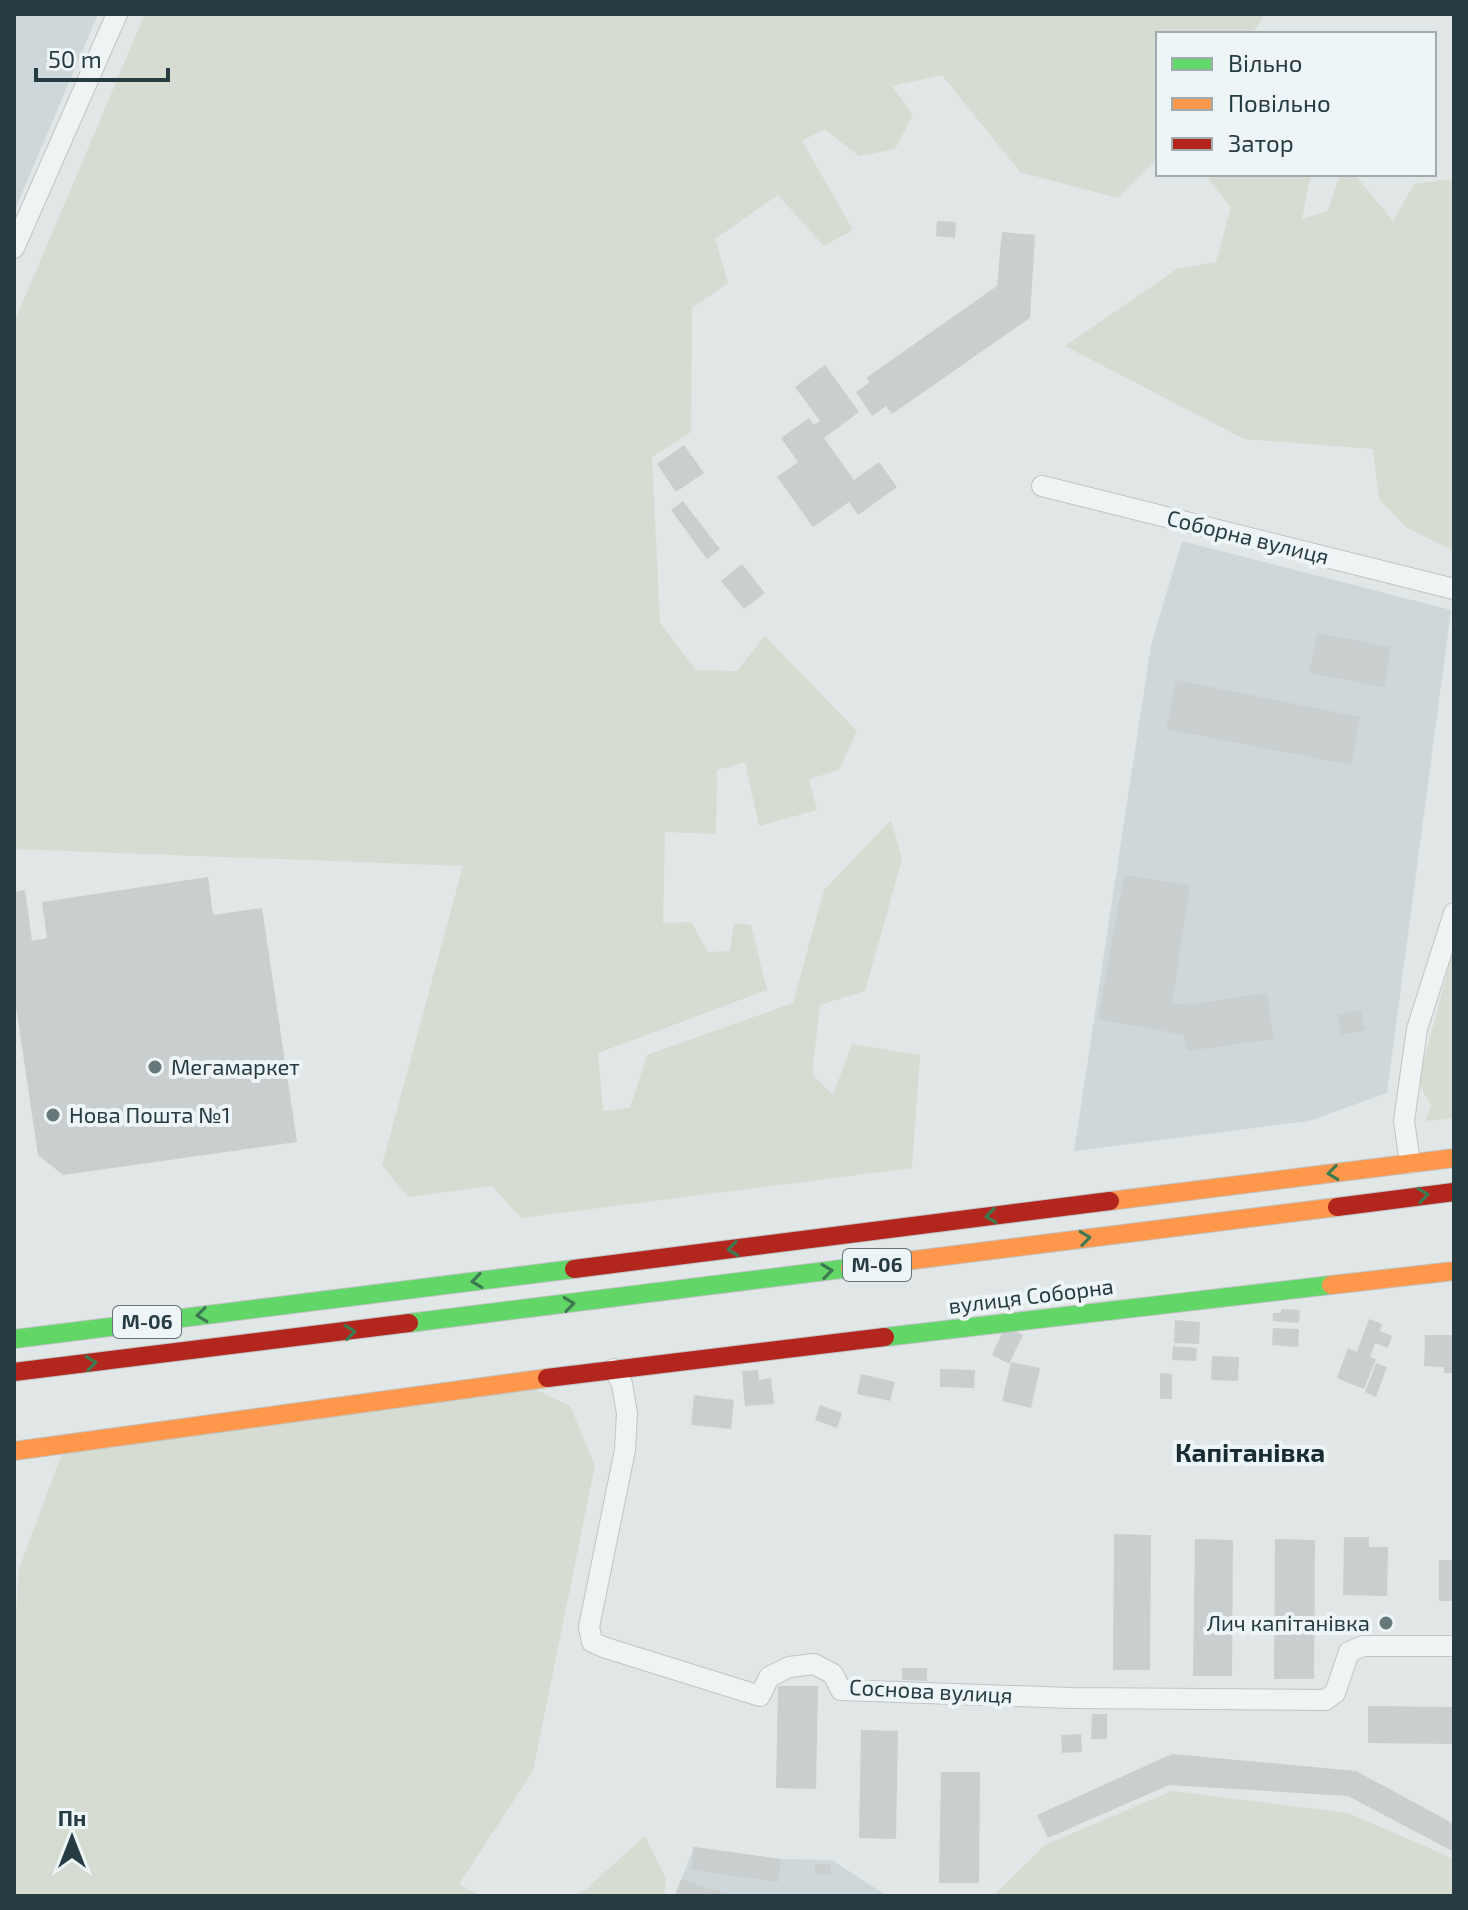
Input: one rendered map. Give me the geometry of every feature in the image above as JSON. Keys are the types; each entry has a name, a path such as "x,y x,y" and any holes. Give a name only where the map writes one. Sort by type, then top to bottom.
{"main road":[{"name":"М-06","path":"14,1339 1454,1158"},
{"name":"М-06","path":"14,1372 1454,1192"},
{"name":"вулиця Соборна","path":"14,1451 614,1369 1454,1271"}],"street":[{"path":"14,248 117,14"},
{"name":"Соборна вулиця","path":"1042,486 1454,589"},
{"path":"1410,1163 1404,1121 1417,1029 1454,913"},
{"name":"Соснова вулиця","path":"614,1369 622,1384 627,1413 625,1450 589,1627 592,1642 603,1647 760,1696 769,1677 789,1667 814,1664 833,1674 841,1690 1071,1698 1325,1700 1335,1693 1349,1652 1363,1646 1454,1646"}],"shaded area":[{"path":"14,14 98,14 14,212"},
{"path":"145,14 1265,14 1253,32 1156,32 1156,160 1118,198 1020,172 942,75 892,86 913,115 895,149 859,156 824,129 802,141 853,230 824,246 778,195 715,239 728,283 692,308 691,432 652,457 660,623 696,670 737,671 765,636 857,731 839,770 809,779 817,810 759,826 745,762 717,770 716,834 665,832 663,923 691,922 708,952 730,951 734,923 751,925 767,990 598,1053 603,1111 630,1108 647,1055 793,1003 824,890 891,820 902,859 865,991 820,1005 812,1074 833,1095 852,1044 920,1055 912,1168 521,1218 492,1186 408,1197 382,1165 463,866 14,849 14,323"},
{"path":"1209,176 1311,176 1302,219 1328,211 1339,176 1356,176 1393,221 1414,184 1454,179 1454,551 1407,528 1379,499 1373,449 1244,439 1065,346 1177,269 1216,262 1231,207 1208,179"},
{"path":"1182,541 1451,610 1387,1093 1309,1121 1074,1151 1151,645"},
{"path":"1454,948 1454,1118 1426,1121 1431,1105 1418,1083"},
{"path":"522,1383 570,1406 595,1465 533,1771 459,1884 480,1896 14,1896 14,1643 19,1569 63,1451"},
{"path":"1172,1791 1348,1813 1454,1859 1454,1896 993,1896 1045,1845"},
{"path":"645,1836 666,1879 664,1896 573,1896 586,1889"},
{"path":"694,1847 781,1859 832,1860 887,1896 675,1896"}],"building":[{"path":"937,221 956,222 955,238 936,236"},
{"path":"1002,232 1035,235 1030,318 892,414 886,406 872,416 856,392 870,382 866,378 997,286"},
{"path":"825,365 859,412 824,438 854,480 879,462 897,487 858,515 849,502 813,527 777,477 798,462 781,438 809,418 814,425 820,421 795,387"},
{"path":"684,445 704,473 676,492 657,464"},
{"path":"683,501 720,549 707,559 671,510"},
{"path":"742,564 765,593 744,609 721,581"},
{"path":"1317,633 1391,647 1384,687 1309,673"},
{"path":"1176,680 1360,717 1351,765 1166,729"},
{"path":"1124,875 1190,885 1172,1003 1185,1005 1267,993 1274,1039 1187,1051 1184,1035 1098,1019"},
{"name":"Мегамаркет","path":"208,877 213,915 262,908 297,1142 63,1175 38,1155 14,993 14,892 25,890 32,941 47,938 42,902"},
{"path":"1361,1010 1365,1030 1341,1035 1337,1015"},
{"path":"1281,1309 1300,1310 1299,1323 1273,1321 1273,1313 1281,1313"},
{"path":"1369,1319 1382,1324 1380,1331 1392,1336 1388,1348 1375,1343 1370,1357 1376,1359 1364,1389 1337,1378 1348,1348 1357,1352"},
{"path":"1175,1320 1200,1322 1199,1344 1174,1343"},
{"path":"1005,1326 1023,1335 1009,1364 992,1355"},
{"path":"1273,1328 1299,1329 1298,1347 1272,1345"},
{"path":"1425,1335 1454,1335 1454,1373 1444,1373 1444,1367 1424,1366"},
{"path":"1173,1346 1197,1348 1196,1361 1172,1360"},
{"path":"1212,1356 1239,1357 1238,1381 1211,1380"},
{"path":"1011,1362 1040,1368 1031,1408 1002,1401"},
{"path":"1376,1363 1387,1367 1376,1397 1365,1392"},
{"path":"940,1369 975,1370 974,1388 940,1387"},
{"path":"758,1370 759,1380 771,1378 774,1404 745,1406 742,1371"},
{"path":"1160,1373 1172,1374 1172,1399 1160,1399"},
{"path":"861,1374 895,1382 890,1401 857,1394"},
{"path":"694,1395 734,1400 731,1429 691,1425"},
{"path":"820,1405 842,1413 837,1428 815,1420"},
{"path":"1114,1534 1151,1535 1150,1670 1113,1670"},
{"path":"1344,1537 1369,1537 1369,1547 1388,1547 1387,1596 1343,1595"},
{"path":"1195,1539 1233,1540 1232,1676 1193,1676"},
{"path":"1275,1539 1315,1540 1314,1679 1274,1679"},
{"path":"1439,1560 1454,1560 1454,1601 1439,1601"},
{"path":"902,1668 927,1668 927,1681 902,1680"},
{"path":"778,1686 818,1686 816,1789 776,1788"},
{"path":"1368,1706 1454,1707 1454,1744 1368,1743"},
{"path":"1092,1714 1107,1714 1107,1739 1091,1739"},
{"path":"861,1730 898,1731 896,1839 859,1838"},
{"path":"1081,1734 1082,1752 1062,1753 1061,1735"},
{"path":"1172,1754 1356,1771 1454,1824 1454,1852 1348,1796 1169,1785 1048,1838 1037,1815"},
{"path":"941,1772 980,1772 979,1883 939,1883"},
{"path":"694,1847 781,1859 778,1882 691,1870"},
{"path":"815,1864 831,1864 831,1875 815,1875"},
{"path":"681,1879 731,1895 731,1896 675,1896"}],"traffic: fast":[{"path":"409,1323 850,1268"},
{"path":"14,1339 574,1269"},
{"path":"885,1337 1331,1285"}],"traffic: slow":[{"path":"1110,1201 1454,1158"},
{"path":"850,1268 1337,1207"},
{"path":"1331,1285 1454,1271"},
{"path":"14,1451 547,1378"}],"traffic: jam":[{"path":"1337,1207 1454,1192"},
{"path":"574,1269 1110,1201"},
{"path":"14,1372 409,1323"},
{"path":"547,1378 885,1337"}],"place":[{"name":"Мегамаркет","path":"155,1067"},
{"name":"Нова Пошта №1","path":"53,1115"},
{"name":"Лич капітанівка","path":"1386,1623"}],"district":[{"name":"Капітанівка","path":"1250,1453"}]}
